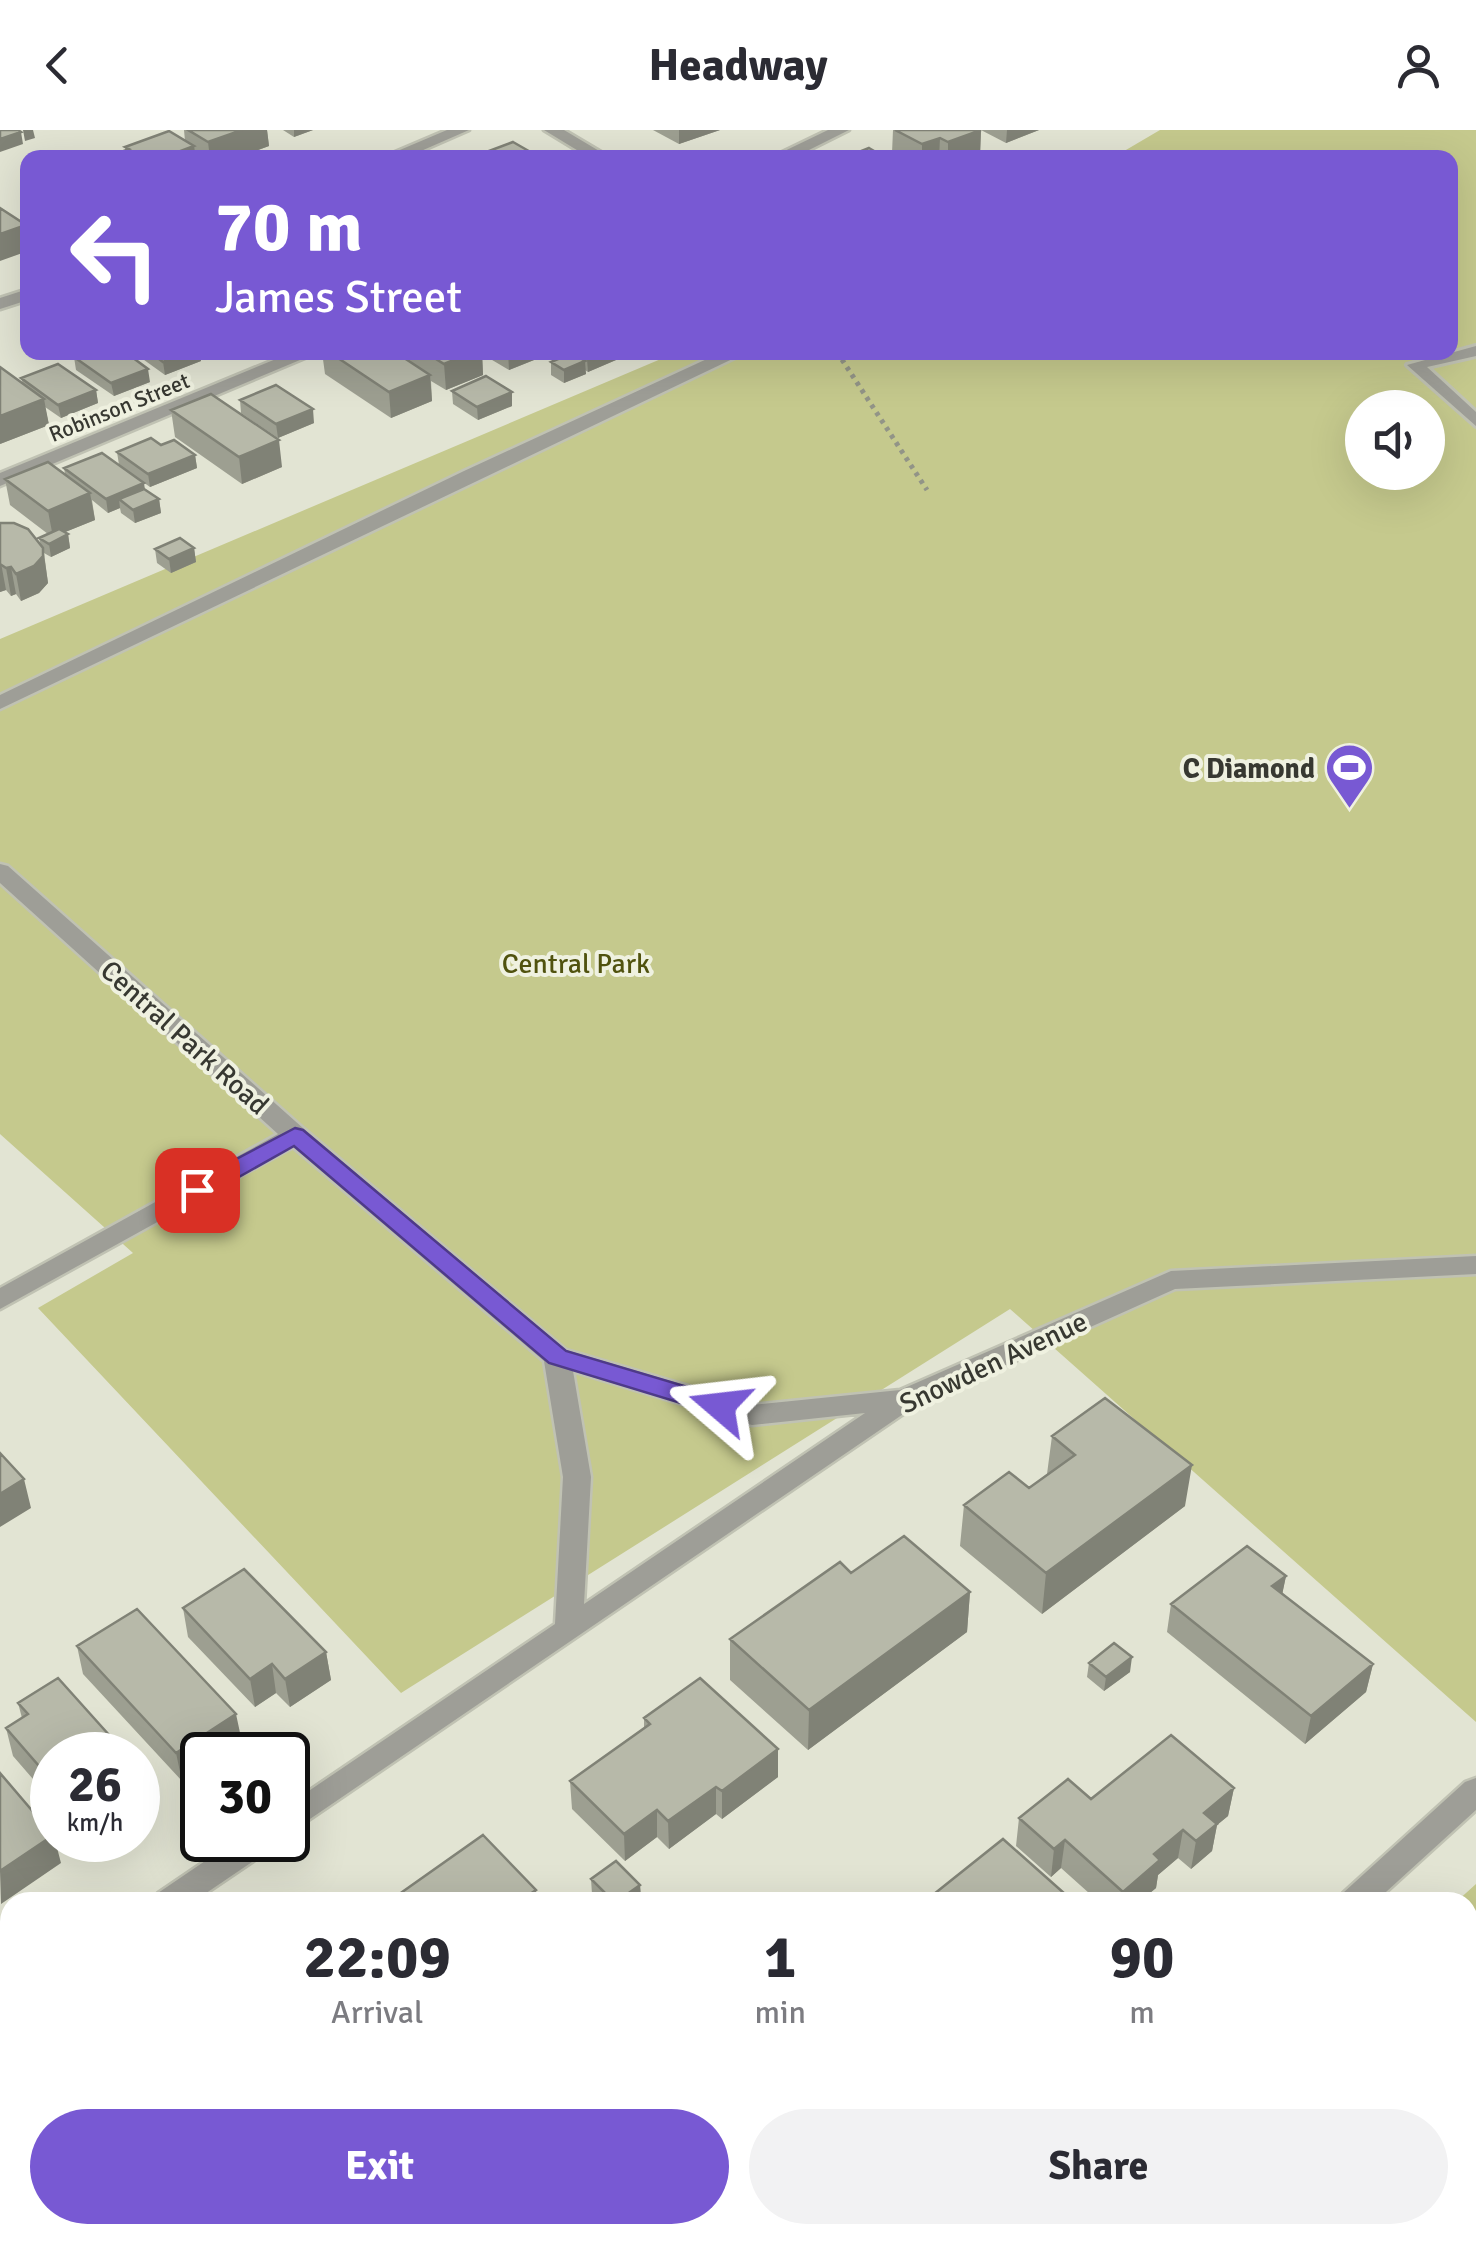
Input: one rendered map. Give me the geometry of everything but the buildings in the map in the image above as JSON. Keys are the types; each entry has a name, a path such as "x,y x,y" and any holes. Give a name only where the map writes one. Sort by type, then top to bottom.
{"street":[{"path":"409,150 462,130"},
{"path":"552,130 588,150"},
{"path":"796,150 841,130"},
{"name":"Robinson Street","path":"0,480 291,360"},
{"path":"0,703 471,475 721,360"},
{"name":"Central Park Road","path":"0,871 295,1135 557,1357 752,1416 906,1399"},
{"path":"0,1300 295,1135"},
{"name":"Snowden Avenue","path":"310,1806 906,1399 1171,1280 1476,1265"},
{"path":"557,1357 577,1476 569,1626"},
{"path":"1365,1892 1476,1791"},
{"path":"184,1892 228,1862"}],"lane":[{"path":"1433,360 1414,364 1476,421"}],"path":[{"path":"841,360 927,490"}],"green space":[{"name":"Central Park","path":"1160,130 1476,130 1476,1722 1010,1309 401,1693 38,1308 133,1253 0,1134 0,639 658,360 1458,360 1458,150 1126,150"}],"place":[{"name":"C Diamond","path":"1350,810"}],"route":[{"path":"197,1190 295,1135 557,1357 720,1406"}]}
